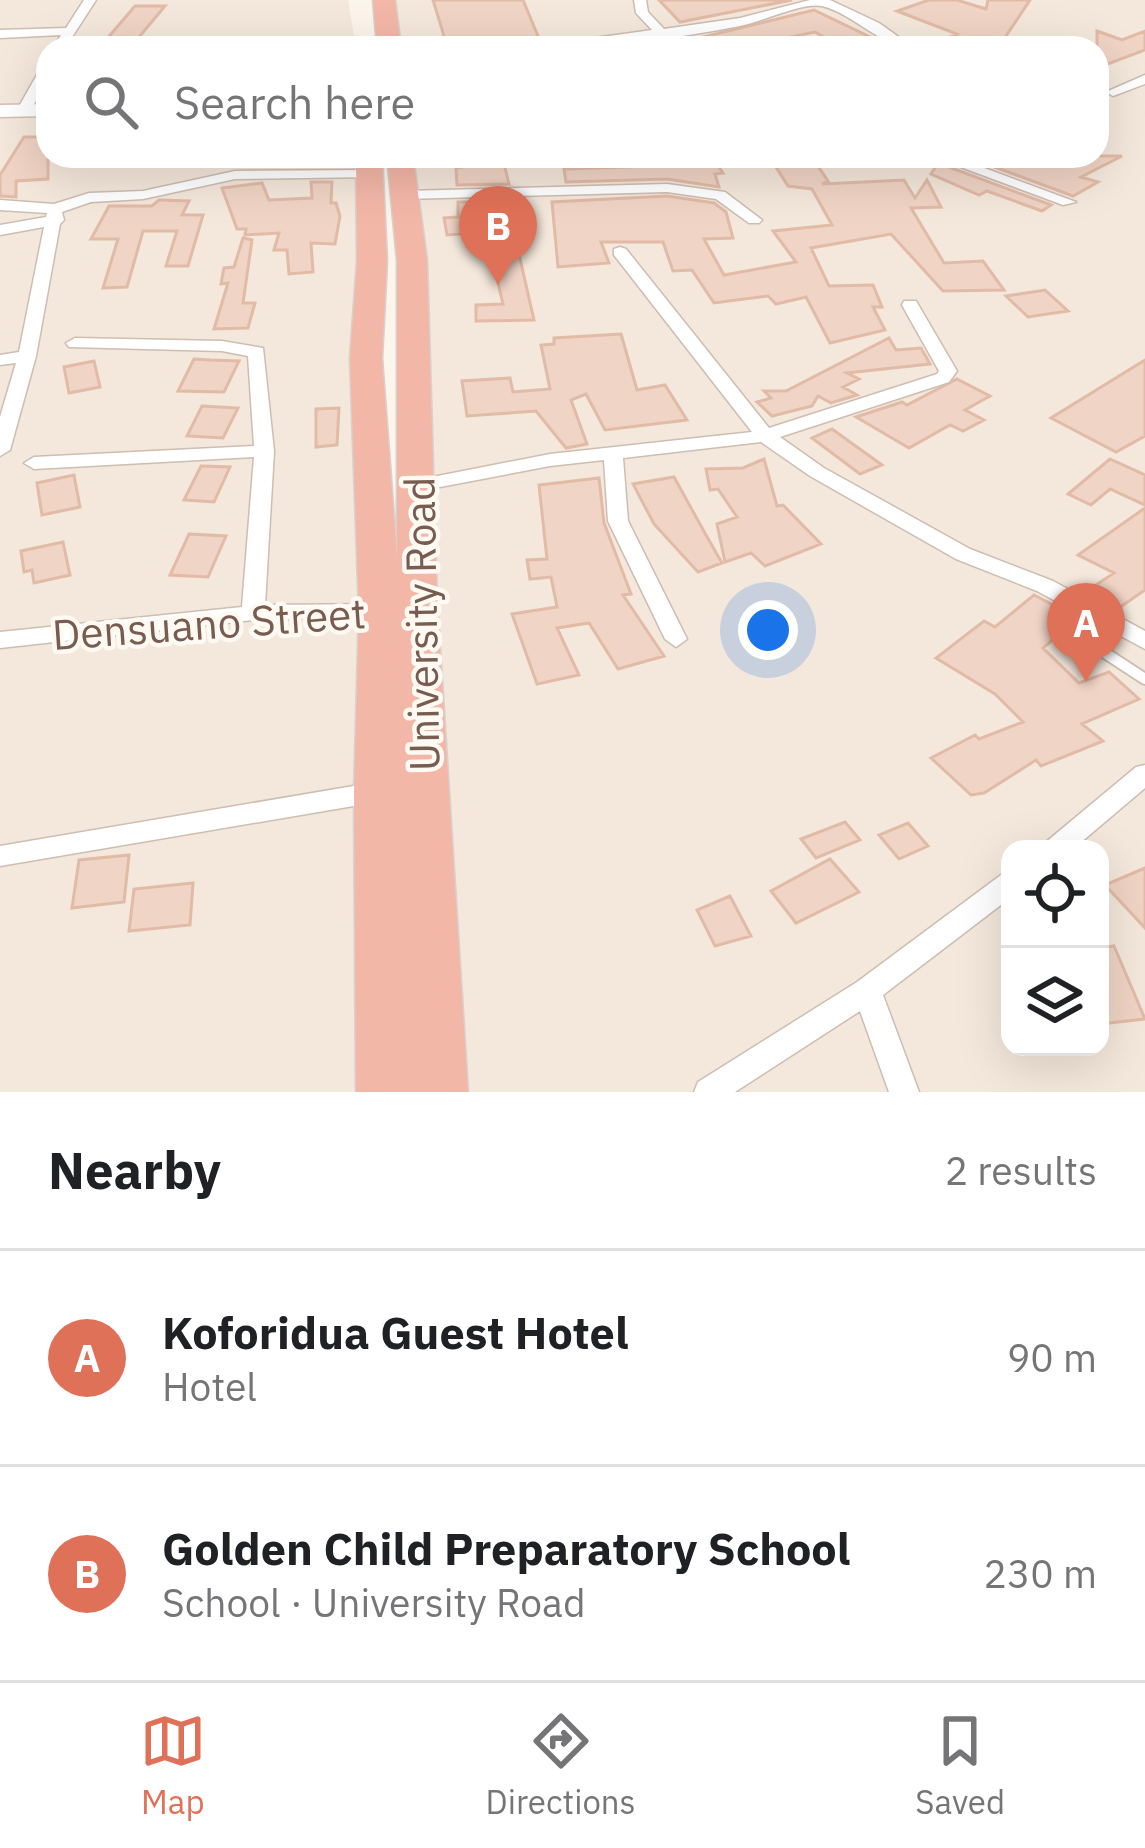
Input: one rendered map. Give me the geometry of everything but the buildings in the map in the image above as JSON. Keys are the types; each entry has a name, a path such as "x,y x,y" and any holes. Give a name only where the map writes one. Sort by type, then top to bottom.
{"highway":[{"path":"384,0 388,36"},
{"name":"University Road","path":"384,1092 377,792 419,485 412,260 386,170"},
{"name":"University Road","path":"386,170 366,358 399,608 440,1092"}],"street":[{"path":"68,36 90,0"},
{"path":"640,0 642,13 662,34"},
{"path":"646,36 740,22 821,1 886,36"},
{"path":"0,34 71,32"},
{"path":"1113,92 1145,79"},
{"path":"24,110 36,88"},
{"path":"0,111 36,110"},
{"path":"972,168 1068,202"},
{"path":"0,230 56,214 89,198 160,193 235,175 386,170 720,195 754,220"},
{"path":"0,206 56,214"},
{"path":"0,450 27,356 56,214"},
{"path":"620,252 765,436 962,554 1046,586 1145,641"},
{"path":"419,485 614,453 765,436 947,375 910,305"},
{"path":"75,344 222,346 257,352 264,452 254,614"},
{"path":"0,360 27,356"},
{"path":"34,463 264,452"},
{"path":"614,453 618,521 676,639"},
{"name":"Densuano Street","path":"0,640 254,614 399,608"},
{"path":"1066,840 1145,774"},
{"path":"0,856 377,792"},
{"path":"710,1092 867,991 1001,890"},
{"path":"867,991 904,1092"}],"lane":[{"path":"1079,636 1145,679"}],"shaded area":[{"path":"0,0 348,0 354,36 36,36 36,168 357,168 366,1092 0,1092"},
{"path":"387,0 1145,0 1145,1092 466,1092 408,168 1109,168 1109,36 394,36"}],"place":[{"name":"Golden Child Preparatory School","path":"498,285"},
{"name":"Koforidua Guest Hotel","path":"1086,682"}]}
